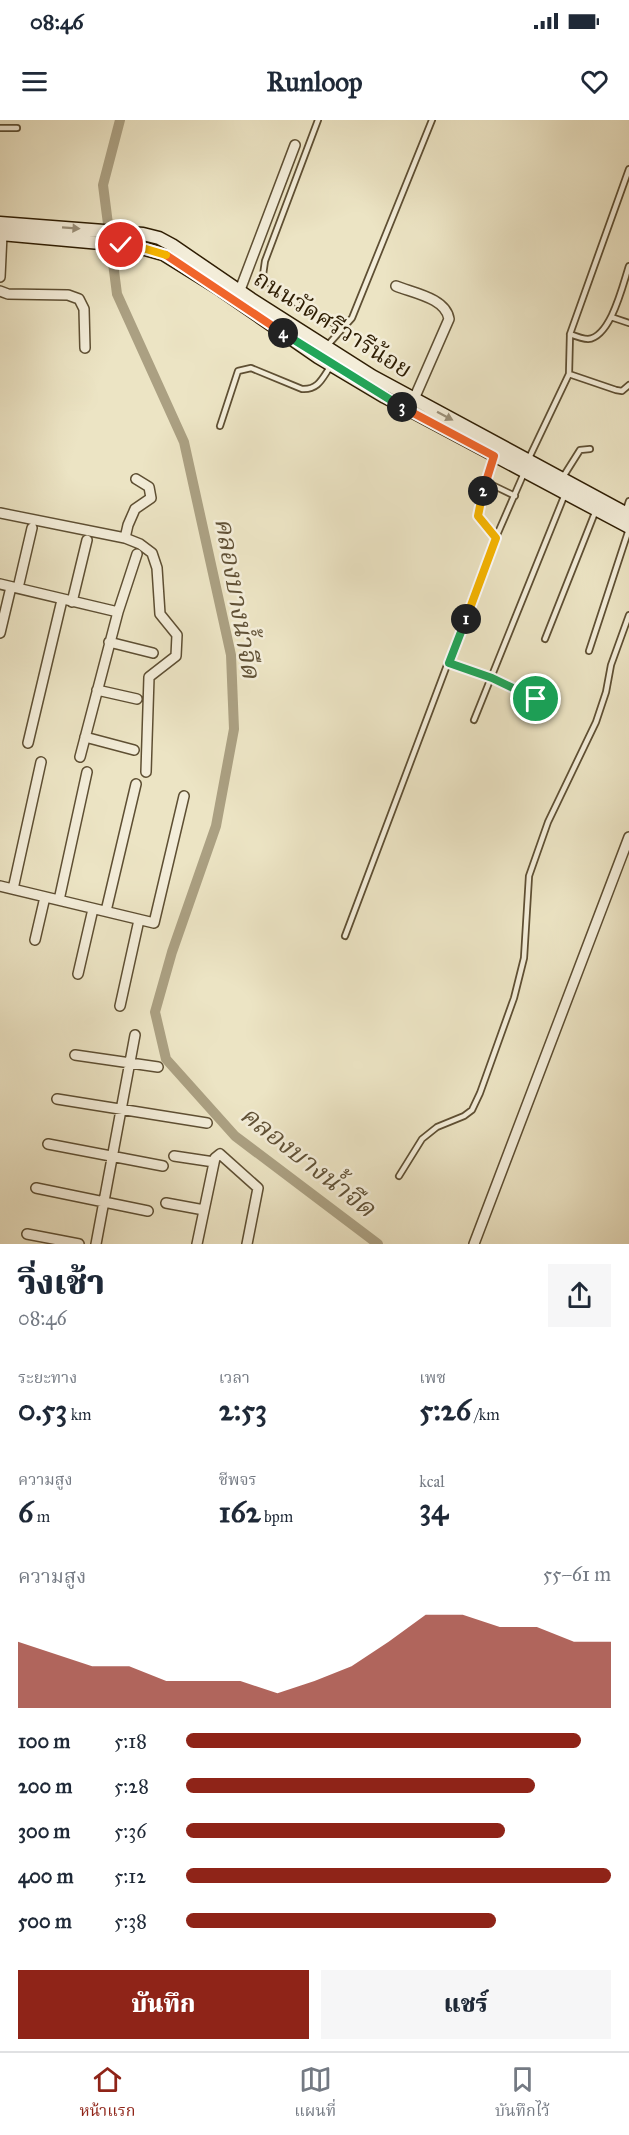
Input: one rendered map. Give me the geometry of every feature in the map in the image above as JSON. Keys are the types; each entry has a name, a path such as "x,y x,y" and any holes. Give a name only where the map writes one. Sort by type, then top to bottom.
{"main road":[{"name":"ถนนวัดศรีวารีน้อย","path":"5,230 134,246 163,254 204,272 240,290 372,376 526,465 565,493 629,528"},
{"name":"ถนนวัดศรีวารีน้อย","path":"204,272 332,365 393,401 494,456 562,479 628,510"}],"street":[{"path":"240,290 295,146"},
{"path":"0,277 5,230"},
{"path":"396,286 442,304 448,311 449,319 414,399"},
{"path":"0,291 8,294 68,295 79,299 84,309 85,348"},
{"path":"125,538 135,509 151,498 149,487 136,479"},
{"path":"0,513 125,538 140,544 152,553 157,568 160,614 177,635 176,656 152,673 148,681 146,772"},
{"path":"0,633 32,528"},
{"path":"28,743 67,601 87,540"},
{"path":"80,757 118,612 137,554"},
{"path":"0,584 118,612"},
{"path":"110,642 153,653"},
{"path":"98,690 136,699"},
{"path":"85,737 134,750"},
{"path":"13,889 41,762"},
{"path":"59,900 87,772"},
{"path":"106,912 136,784"},
{"path":"0,886 154,923 184,796"},
{"path":"474,1244 629,837"},
{"path":"35,940 45,897"},
{"path":"78,974 93,909"},
{"path":"120,1006 139,920"},
{"path":"96,1244 135,1035"},
{"path":"75,1054 158,1067"},
{"path":"57,1098 207,1123"},
{"path":"48,1144 163,1166"},
{"path":"197,1244 215,1158 220,1154 258,1188 247,1244"},
{"path":"174,1156 214,1162"},
{"path":"36,1188 148,1211"},
{"path":"166,1203 204,1210"},
{"path":"27,1234 80,1244"}],"lane":[{"path":"318,120 265,261 263,275 265,280 300,306 343,328"},
{"path":"326,347 357,307 430,120"},
{"path":"0,128 17,128"},
{"path":"345,936 496,538 526,465 569,374 570,334 629,169"},
{"path":"570,334 591,338 600,334 611,317 629,266"},
{"path":"611,317 629,323"},
{"path":"220,426 238,371 251,369 302,389 310,389 318,386 332,365"},
{"path":"569,374 616,390 622,391 629,385"},
{"path":"562,479 580,450 590,449"},
{"path":"494,456 478,516 496,538"},
{"path":"486,482 515,496"},
{"path":"474,720 565,493"},
{"path":"545,639 596,510"},
{"path":"589,651 629,528"},
{"path":"399,1176 422,1139 437,1127 464,1116 472,1110 480,1093 514,998 524,958 529,876 548,822 596,722 606,692 611,665 629,615"},
{"path":"449,663 492,678 536,699"}],"waterway":[{"name":"คลองบางน้ำจืด","path":"120,120 103,185 117,294 184,442 231,655 234,729 216,826 172,952 155,1012 166,1059 235,1136 378,1244"}],"route":[{"path":"121,245 146,249 174,260 318,357 385,397 494,456 478,506 478,516 496,538 449,663 492,678 536,699"}]}
